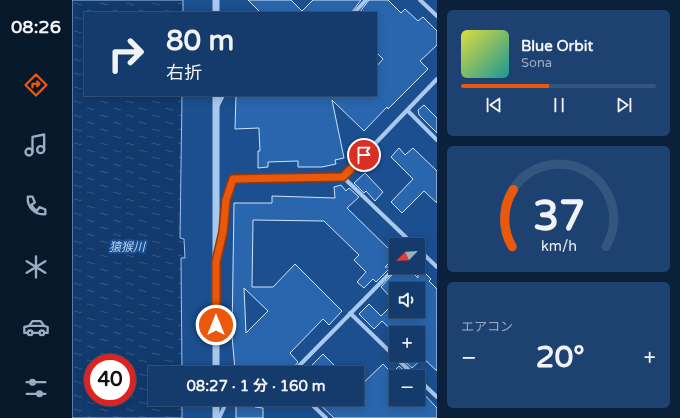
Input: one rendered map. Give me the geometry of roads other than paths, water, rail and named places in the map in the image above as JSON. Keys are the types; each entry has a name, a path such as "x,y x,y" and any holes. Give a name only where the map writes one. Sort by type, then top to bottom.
{"street":[{"path":"216,0 216,12"},
{"path":"355,12 366,0"},
{"path":"420,0 437,16"},
{"path":"343,177 437,79"},
{"path":"216,96 216,366"},
{"path":"216,109 222,96"},
{"path":"407,110 437,140"},
{"path":"216,262 223,232 226,200 233,179 343,177 407,238"},
{"path":"425,256 437,267"},
{"path":"299,366 389,274"},
{"path":"350,314 409,370"},
{"path":"425,386 437,398"},
{"path":"217,406 218,418"},
{"path":"218,418 224,406"},
{"path":"313,406 326,418"}],"water":[{"name":"猿猴川","path":"72,0 183,0 183,12 84,12 84,96 182,96 180,238 184,239 185,258 181,258 182,366 148,366 148,406 182,406 182,418 72,418"}]}
